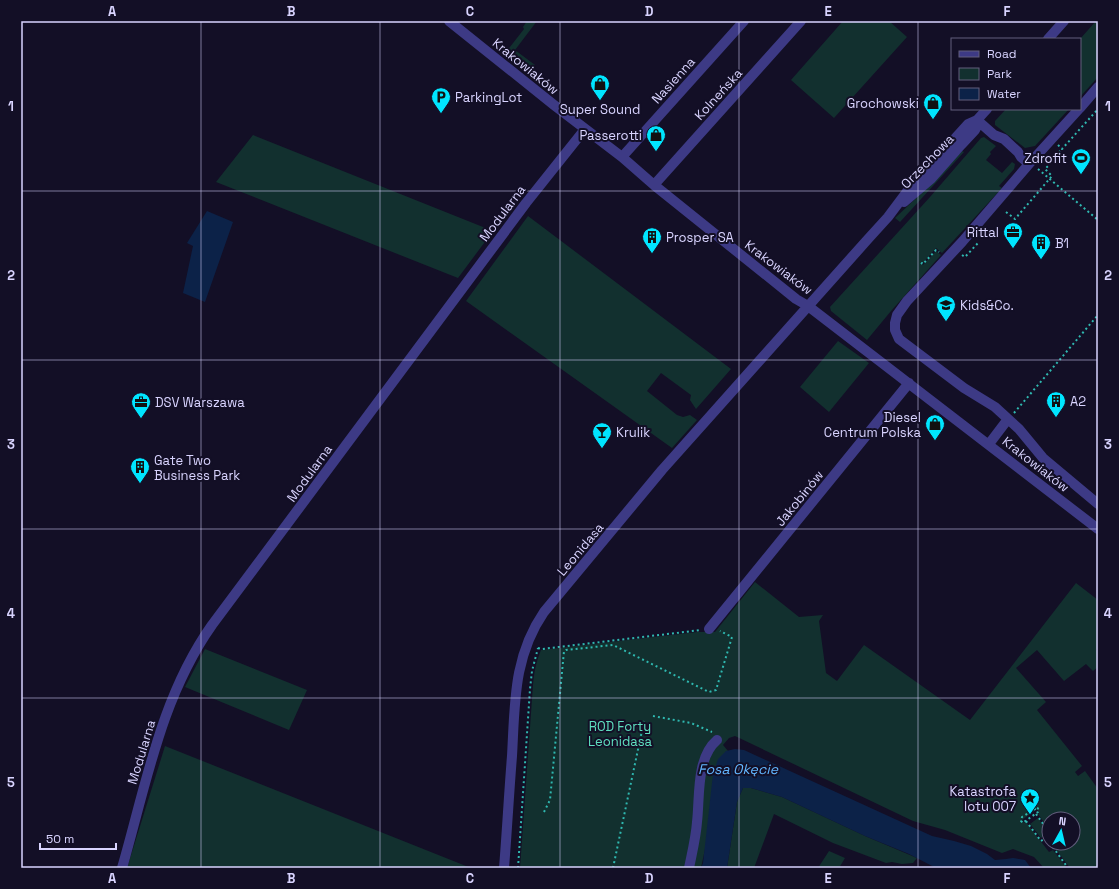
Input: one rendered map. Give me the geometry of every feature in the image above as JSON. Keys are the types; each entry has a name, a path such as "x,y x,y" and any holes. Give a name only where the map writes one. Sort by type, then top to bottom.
{"street":[{"name":"Krakowiaków","path":"449,21 622,157 654,185 796,299 808,306 910,383 1098,529"},
{"name":"Nasienna","path":"622,157 744,21"},
{"name":"Kolneńska","path":"654,185 801,21"},
{"path":"1049,38 1064,21"},
{"path":"1081,106 1098,87"},
{"name":"Orzechowa","path":"808,306 888,217 936,174 975,130 977,120 986,110"},
{"path":"1077,110 962,242 907,301 897,315 895,330 899,339 964,388 995,407 1019,429 1043,458 1098,504"},
{"path":"977,120 994,135 1004,139 1030,164"},
{"name":"Modularna","path":"122,868 163,725 184,671 201,641 526,202 585,129"},
{"name":"Leonidasa","path":"504,868 518,673 525,646 533,628 544,612 639,497 808,306"},
{"name":"Jakobinów","path":"713,629 910,383"},
{"path":"989,444 1008,419"},
{"path":"689,868 697,823 702,765 707,751 715,741"}],"path":[{"path":"1006,212 1015,219 1050,179 1052,176 1045,169 1062,149"},
{"path":"1030,164 1098,220"},
{"path":"965,257 978,243"},
{"path":"921,264 923,264 936,250 939,253"},
{"path":"1008,419 1098,315"},
{"path":"525,646 542,649 713,629 732,637 716,690 709,692 613,645 564,651 550,800 544,812"},
{"path":"518,868 530,689 532,671 538,648"},
{"path":"653,716 691,723 716,734 715,741"},
{"path":"613,868 644,721"},
{"path":"1038,808 1040,810 1036,814 1026,821 1023,823 1020,820 1022,817 1038,808"},
{"path":"1036,814 1041,821"},
{"path":"1026,821 1041,841"},
{"path":"1055,851 1068,868"}],"green space":[{"path":"527,21 537,21 515,50 535,65 530,71 506,52 524,29 523,27"},
{"path":"843,21 889,21 907,37 834,118 791,80"},
{"path":"1096,21 1098,21 1098,77 1081,96 1081,38"},
{"path":"1005,110 1068,110 1035,146 1025,148 995,125 995,121"},
{"path":"253,135 493,231 458,278 216,182"},
{"path":"984,137 996,146 990,152 991,154 986,160 1002,173 1012,162 1015,164 1014,169 999,186 1002,188 942,253 936,248 923,263 920,263 923,265 936,251 941,255 867,340 831,311 830,307 930,197 981,138"},
{"path":"962,151 964,152 900,222 895,218 928,187"},
{"path":"528,216 731,369 696,409 690,400 691,395 661,373 647,391 677,415 683,417 690,415 697,420 672,448 466,301"},
{"path":"838,341 869,363 829,412 800,387"},
{"name":"ROD Forty Leonidasa","path":"755,582 799,617 823,615 819,621 826,673 837,681 864,645 970,720 1076,583 1098,600 1098,648 1096,650 1098,652 1098,667 1093,671 1086,664 1064,681 1037,650 1016,668 1046,702 1037,710 1082,766 1075,772 1078,776 1085,771 1098,789 1098,868 1070,868 1057,851 1081,851 1081,811 1041,811 1041,818 1037,809 1022,820 1024,823 1026,822 1041,842 1041,851 1054,851 1067,868 1044,868 1034,857 1013,849 1002,853 945,830 913,821 735,736 729,738 723,745 728,751 726,751 701,868 520,868 533,681 541,650 697,632 715,632"},
{"path":"205,649 307,690 289,730 185,687"},
{"path":"165,746 471,868 127,868"},
{"path":"743,788 751,788 782,797 865,836 917,858 913,863 886,863 833,843 774,814 754,868 727,868 737,802"},
{"path":"1038,818 1041,822 1041,838 1030,824"},
{"path":"829,851 845,858 839,868 818,868"}],"water":[{"path":"207,211 233,222 205,302 183,293 193,246 187,243"},
{"name":"Fosa Okęcie","path":"735,749 744,750 932,836 971,846 995,860 1013,858 1025,860 1031,868 936,868 909,854 865,836 782,797 751,788 743,788 737,802 727,868 701,868 703,863 713,774 718,759 726,751"}],"place":[{"name":"Super Sound","path":"600,101"},
{"name":"ParkingLot","path":"441,114"},
{"name":"Grochowski","path":"933,120"},
{"name":"Passerotti","path":"656,152"},
{"name":"Zdrofit","path":"1081,175"},
{"name":"Rittal","path":"1013,249"},
{"name":"Prosper SA","path":"652,254"},
{"name":"B1","path":"1041,260"},
{"name":"Kids&Co.","path":"946,322"},
{"name":"A2","path":"1056,418"},
{"name":"DSV Warszawa","path":"141,419"},
{"name":"Diesel Centrum Polska","path":"935,441"},
{"name":"Krulik","path":"602,449"},
{"name":"Gate Two Business Park","path":"140,484"},
{"name":"Katastrofa lotu 007","path":"1030,815"}]}
